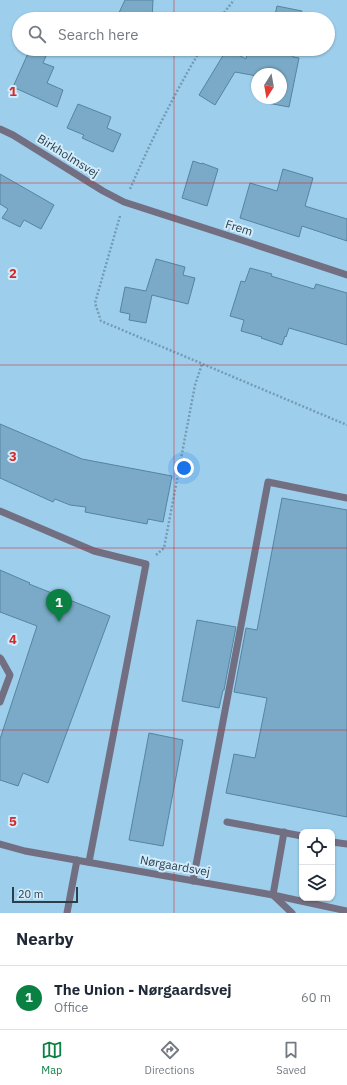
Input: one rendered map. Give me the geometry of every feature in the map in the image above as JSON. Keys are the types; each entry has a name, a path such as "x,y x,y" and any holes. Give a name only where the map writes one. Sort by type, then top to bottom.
{"street":[{"name":"Birkholmsvej","path":"0,129 124,202"},
{"name":"Frem","path":"124,202 347,275"},
{"path":"193,881 268,482 347,498"},
{"path":"0,511 94,551 146,564 89,862"},
{"path":"0,658 2,659 10,675 0,702"},
{"path":"227,822 299,835"},
{"path":"284,832 273,895 292,913"},
{"path":"335,842 347,844"},
{"name":"Nørgaardsvej","path":"0,844 25,851 273,895 347,911"},
{"path":"67,913 77,860"}],"path":[{"path":"225,12 234,0"},
{"path":"198,56 181,83 124,202 95,303 101,321 347,425"},
{"path":"146,564 164,548 195,384 202,364"}],"building":[{"path":"125,0 153,0 152,12 119,12"},
{"path":"277,6 302,11 302,12 276,12"},
{"path":"27,56 46,56 43,63 54,67 47,83 63,90 57,107 13,87"},
{"path":"223,56 240,56 246,59 247,56 293,56 299,58 289,107 273,104 287,104 287,68 251,68 251,75 235,72 215,105 199,95"},
{"path":"78,104 111,117 107,128 121,134 113,152 82,138 84,135 67,128"},
{"path":"193,161 218,169 207,206 182,198"},
{"path":"283,169 313,178 305,206 347,219 347,241 302,226 299,237 240,218 250,183 277,191"},
{"path":"0,174 54,205 41,229 24,220 20,227 2,218 8,209 0,204"},
{"path":"156,259 185,267 183,275 195,278 188,304 152,295 146,323 129,320 130,314 120,312 125,287 146,291"},
{"path":"250,268 314,289 316,284 347,293 347,345 289,328 282,345 241,331 244,320 230,316 241,281 245,282"},
{"path":"0,424 82,459 172,476 163,522 148,519 147,524 85,512 86,507 70,505 55,499 53,502 0,478"},
{"path":"282,498 347,510 347,817 226,793 234,754 255,758 267,698 234,692 246,628 257,630"},
{"path":"0,570 30,583 29,584 110,616 48,783 23,773 18,786 0,780 0,739 37,626 0,612"},
{"path":"197,620 236,627 219,708 182,701"},
{"path":"149,733 183,740 163,846 129,840"}],"place":[{"name":"The Union - Nørgaardsvej","path":"59,622"}]}
